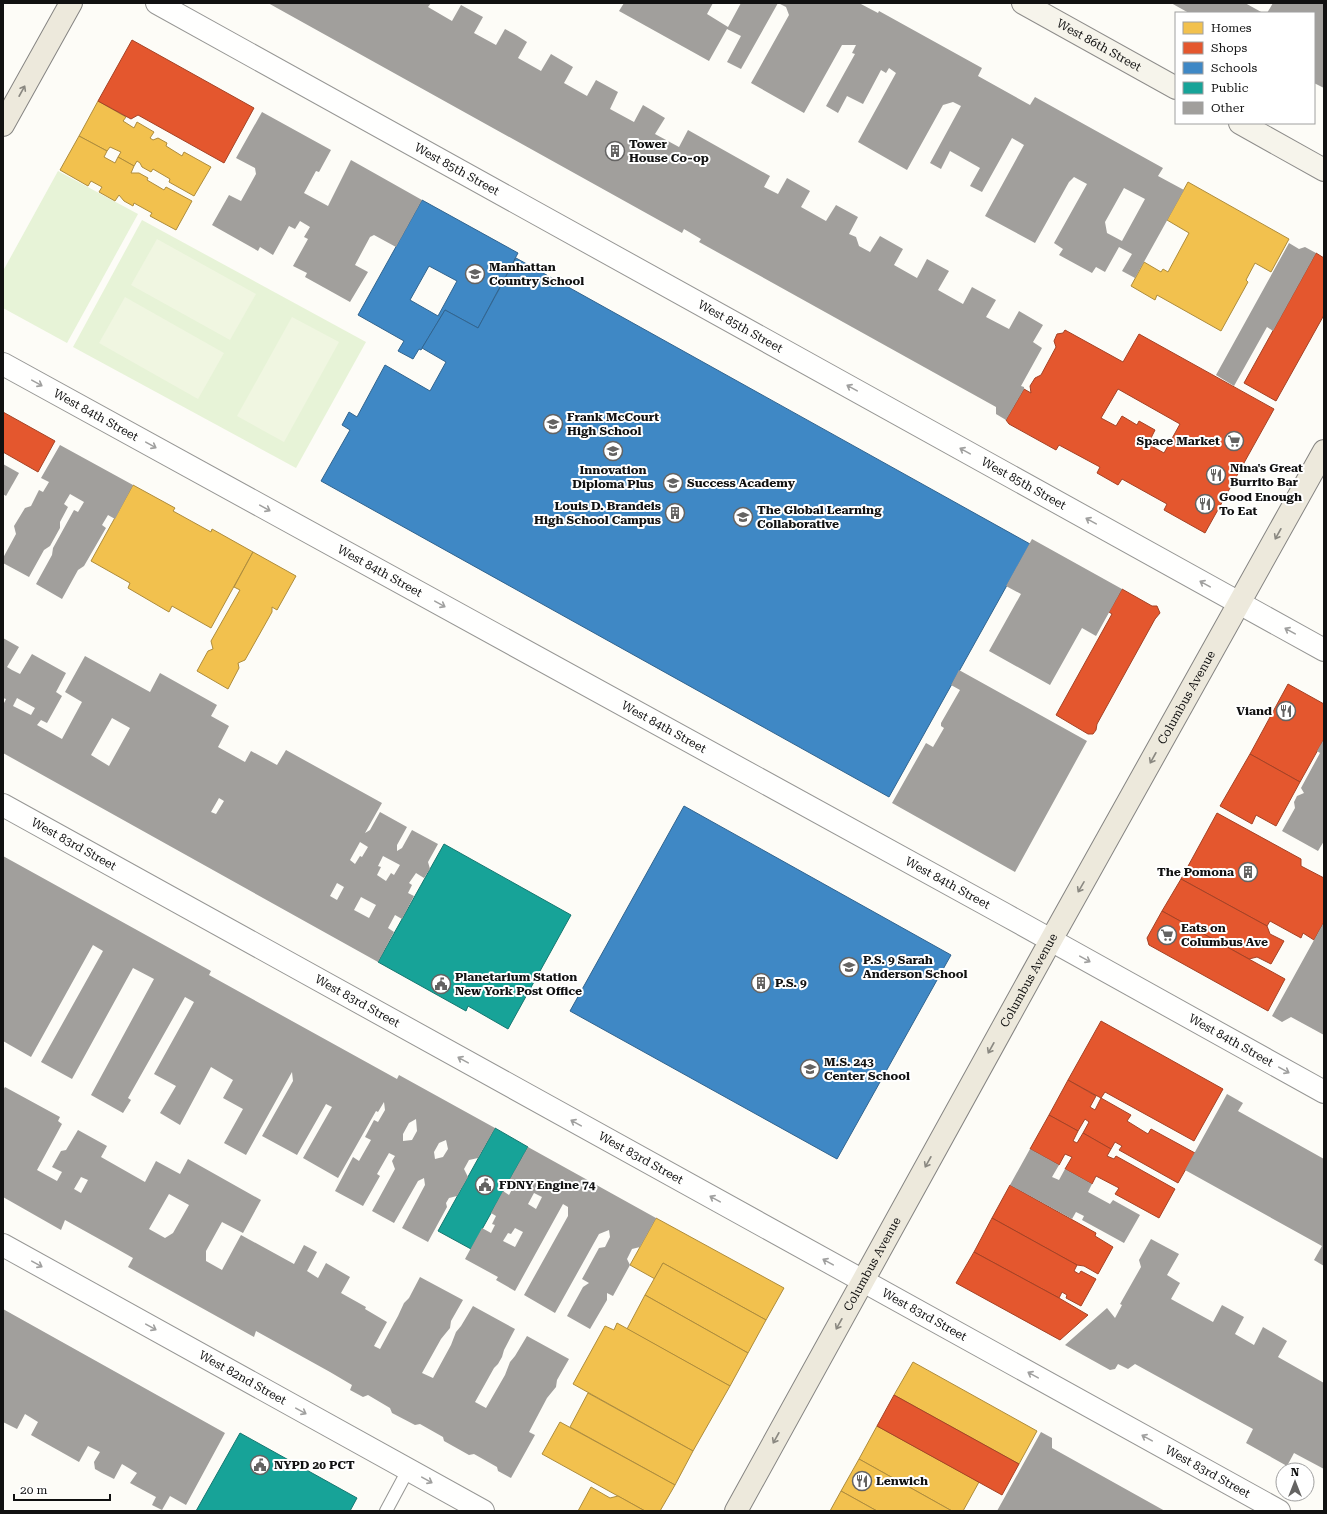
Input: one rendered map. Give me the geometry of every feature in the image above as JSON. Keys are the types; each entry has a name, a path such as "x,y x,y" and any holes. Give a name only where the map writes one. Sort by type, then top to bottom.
{"main road":[{"path":"3,125 71,3"},
{"name":"West 86th Street","path":"1023,3 1175,87"},
{"path":"1242,124 1324,170"},
{"name":"Columbus Avenue","path":"736,1511 1051,940 1324,451"}],"street":[{"name":"West 85th Street","path":"156,3 1324,650"},
{"name":"West 84th Street","path":"3,364 1051,940 1324,1092"},
{"name":"West 83rd Street","path":"3,806 1279,1511"},
{"name":"West 82nd Street","path":"3,1245 483,1511"}],"lane":[{"path":"386,1511 408,1470"}],"green space":[{"path":"58,171 138,214 67,343 3,308 3,271"},
{"path":"142,220 366,342 296,468 73,347"},
{"path":"157,239 256,294 230,340 131,285"},
{"path":"125,297 224,353 198,399 99,343"},
{"path":"292,317 339,342 284,442 237,416"}],"building: Homes":[{"path":"98,101 126,117 123,121 134,128 137,122 154,132 150,138 153,140 158,138 167,143 166,146 182,156 184,152 211,167 194,196 169,182 170,179 153,169 151,172 142,167 137,161 134,166 118,157 121,152 110,147 107,151 79,136"},
{"path":"79,136 107,151 104,157 115,163 118,157 134,166 131,173 139,173 148,178 147,180 164,190 166,187 192,201 176,230 150,216 152,213 134,203 133,206 124,201 119,195 115,201 99,192 102,187 91,181 88,186 60,170"},
{"path":"1188,182 1289,239 1271,272 1255,263 1246,280 1248,282 1221,331 1157,295 1155,300 1131,286 1144,262 1161,272 1163,269 1168,272 1189,233 1167,220"},
{"path":"133,485 175,508 173,511 211,532 212,529 253,552 211,628 172,606 169,612 128,588 130,583 91,561"},
{"path":"253,552 296,576 277,610 272,607 272,612 245,660 238,663 239,668 228,689 197,671 208,651 213,649 211,641 240,590 234,587"},
{"path":"656,1218 784,1288 766,1320 663,1263 655,1279 630,1265"},
{"path":"663,1263 766,1320 748,1353 645,1295"},
{"path":"645,1295 748,1353 730,1386 627,1329"},
{"path":"617,1323 730,1386 693,1451 573,1384 605,1326 614,1330"},
{"path":"913,1362 1037,1431 1019,1464 894,1395"},
{"path":"588,1393 693,1451 675,1485 570,1427"},
{"path":"560,1422 675,1485 660,1511 645,1511 542,1454"},
{"path":"877,1426 979,1482 963,1511 952,1511 859,1459"},
{"path":"859,1459 952,1511 877,1511 841,1491"},
{"path":"591,1487 610,1498 618,1496 645,1511 578,1511"},
{"path":"841,1491 877,1511 830,1511"}],"building: Shops":[{"path":"132,40 254,108 224,163 138,115 131,119 98,101"},
{"path":"1316,253 1324,258 1324,315 1276,401 1244,383"},
{"path":"1065,330 1123,362 1139,334 1274,409 1205,533 1164,510 1167,504 1122,479 1118,485 1097,473 1100,467 1059,445 1056,450 1009,424 1006,420 1024,389 1031,393 1030,386 1035,378 1041,375 1056,347 1054,341 1057,334 1063,333","holes":["1118,389 1180,424 1164,453 1148,444 1155,430 1139,421 1137,425 1122,416 1116,426 1101,418"]},
{"path":"3,412 55,441 38,472 3,452"},
{"path":"1122,589 1152,606 1157,606 1160,613 1155,619 1097,724 1096,730 1093,734 1088,734 1056,715 1112,614 1109,612"},
{"path":"1288,684 1324,704 1324,739 1300,782 1250,754"},
{"path":"1250,754 1300,782 1276,826 1256,815 1252,824 1220,806"},
{"name":"The Pomona","path":"1217,813 1301,859 1301,866 1324,878 1324,922 1314,940 1303,933 1301,938 1270,921 1267,926 1181,879"},
{"path":"1181,879 1267,926 1270,934 1284,941 1271,964 1257,957 1249,959 1162,911"},
{"path":"1162,911 1285,979 1268,1011 1149,945 1147,938"},
{"path":"1101,1021 1223,1089 1194,1141 1105,1092 1101,1098 1068,1080"},
{"path":"1068,1080 1096,1096 1090,1107 1095,1110 1101,1098 1131,1115 1127,1121 1148,1134 1151,1129 1195,1153 1178,1183 1119,1150 1122,1146 1115,1142 1111,1149 1083,1133 1089,1122 1085,1119 1078,1131 1049,1115"},
{"path":"1049,1115 1078,1131 1073,1141 1077,1143 1083,1133 1111,1149 1107,1156 1114,1159 1116,1156 1175,1189 1159,1218 1115,1194 1119,1188 1096,1176 1092,1184 1065,1169 1072,1157 1065,1154 1059,1165 1030,1149"},
{"path":"1010,1185 1096,1233 1095,1236 1113,1247 1098,1274 1084,1266 1077,1265 992,1218"},
{"path":"992,1218 1077,1265 1074,1271 1079,1274 1081,1271 1096,1279 1081,1306 1066,1298 1067,1295 1062,1292 1059,1298 974,1252"},
{"path":"974,1252 1088,1315 1060,1340 956,1283"},
{"path":"894,1395 1019,1464 1002,1495 877,1426"}],"building: Schools":[{"name":"Manhattan Country School","path":"422,200 518,253 478,328 445,310 421,350 419,349 413,359 398,351 404,341 358,315","holes":["429,266 457,281 438,316 410,300"]},
{"name":"Louis D. Brandeis High School Campus","path":"516,258 1030,544 889,797 321,481 350,430 342,425 349,412 357,417 385,365 430,391 446,362 422,348 445,310 478,328"},
{"name":"P.S. 9","path":"684,806 951,955 837,1159 570,1011"}],"building: Public":[{"path":"444,844 571,915 508,1029 468,1006 466,1011 378,962"},
{"name":"FDNY Engine 74","path":"495,1128 528,1147 471,1249 438,1231"},
{"name":"NYPD 20 PCT","path":"240,1433 357,1498 350,1511 196,1511"}],"building: Other":[{"path":"268,3 431,3 428,7 452,21 461,5 483,17 474,33 496,45 505,29 527,42 518,58 541,71 551,54 573,67 564,83 587,96 596,80 618,92 610,109 634,122 643,105 665,118 655,134 679,147 688,130 770,176 764,187 778,194 787,178 810,191 801,207 826,221 836,205 858,217 849,234 856,237 859,246 870,252 880,236 903,249 894,265 917,278 927,259 949,271 938,290 963,304 972,287 996,300 986,317 1009,329 1019,311 1043,325 1033,342 1042,348 1021,386 1024,387 1024,389 1006,420 996,414 996,407 699,242 701,239 684,229 682,233"},
{"path":"624,3 713,3 707,14 728,27 741,3 778,3 741,69 727,62 741,36 727,29 709,61 619,11"},
{"path":"778,3 859,3 878,13 879,11 982,68 978,76 1030,105 1035,97 1163,168 1158,176 1184,190 1135,278 1122,271 1132,254 1119,247 1105,272 1096,267 1092,273 1059,255 1063,249 1054,243 1087,184 1074,177 1069,182 1035,243 985,216 1024,145 1012,138 982,192 970,186 980,168 950,151 941,169 930,163 961,106 953,102 943,105 907,170 858,142 896,73 889,68 886,73 881,70 863,104 847,96 838,113 826,106 855,54 852,53 856,45 842,45 804,113 751,83 789,15 786,7","holes":["1124,188 1145,199 1122,241 1107,233 1105,222"]},
{"path":"1171,3 1245,3 1261,12 1187,12"},
{"path":"1273,3 1324,3 1324,88 1315,84 1315,12 1268,12"},
{"path":"262,112 331,150 319,172 316,171 304,193 328,206 351,160 422,200 396,247 374,235 370,237 355,265 368,272 350,302 305,277 307,273 293,266 308,239 304,237 310,227 300,221 295,229 289,226 273,255 260,247 258,251 212,225 229,195 241,201 256,174 255,168 236,158"},
{"path":"1289,243 1299,249 1305,247 1316,253 1273,331 1267,327 1234,386 1216,375"},
{"path":"60,445 133,485 115,519 108,515 102,525 106,528 84,566 78,570 62,599 36,584 52,555 53,548 74,510 78,512 84,502 70,494 64,504 68,507 60,522 60,528 50,546 44,550 29,577 3,563 3,558 16,534 14,526 25,508 31,506 39,490 43,492 49,482 41,478"},
{"path":"3,464 19,473 6,496 3,494"},
{"path":"1032,539 1122,589 1096,636 1082,628 1050,685 989,651 1021,594 1006,586"},
{"path":"3,638 19,647 7,667 12,670 20,674 32,654 66,673 56,692 62,696 47,723 41,720 37,725 62,739 82,702 65,692 85,656 150,692 160,673 217,705 211,716 229,726 218,747 245,762 251,751 277,765 286,750 382,803 365,833 370,830 380,812 407,827 397,845 397,851 402,848 412,830 438,844 428,862 430,869 424,878 416,873 409,883 412,885 408,893 414,896 402,919 395,915 388,928 394,932 378,962 3,753 3,705 6,699 3,698","holes":["17,698 35,708 31,715 13,706","112,718 130,728 109,766 91,755","219,798 224,801 216,814 211,812","360,842 368,847 362,857 360,856 355,864 350,860","383,856 400,865 394,875 391,873 386,881 377,875 381,867 378,866","337,883 344,887 337,900 330,896","361,897 376,905 369,918 354,910"]},
{"path":"959,670 1087,741 1015,872 892,803 926,743 933,747 944,728 941,726 941,723 960,690 951,685"},
{"path":"1324,739 1324,841 1318,851 1282,831 1295,808 1294,802 1297,796 1304,793 1301,788 1320,753 1317,751"},
{"path":"3,856 211,971 209,975 292,1021 397,1079 399,1075 495,1128 478,1158 469,1160 464,1169 468,1177 457,1196 449,1198 446,1203 447,1207 428,1242 402,1228 425,1185 424,1178 418,1181 394,1223 372,1211 395,1169 392,1161 395,1156 389,1153 377,1174 380,1176 363,1206 335,1191 353,1157 359,1161 371,1140 365,1137 374,1120 378,1122 385,1110 384,1102 378,1112 376,1111 338,1178 303,1158 332,1107 326,1104 297,1155 262,1136 293,1081 292,1072 246,1155 224,1143 243,1109 223,1098 233,1080 211,1067 180,1125 160,1113 176,1086 154,1074 194,1002 185,997 128,1098 131,1100 123,1113 91,1095 154,979 133,968 72,1079 41,1062 103,951 93,945 31,1057 3,1041","holes":["416,1119 417,1131 412,1140 403,1141 403,1134 409,1123","446,1140 448,1149 443,1157 435,1159 434,1152 439,1143"]},
{"path":"1324,922 1324,1035 1291,1017 1282,1022 1272,1016"},
{"path":"5,1087 60,1117 58,1121 62,1124 37,1170 57,1181 62,1172 52,1167 61,1151 66,1150 78,1130 107,1146 101,1157 145,1182 156,1161 180,1174 188,1159 261,1200 243,1233 222,1222 206,1251 206,1261 222,1270 241,1235 294,1264 304,1245 317,1252 307,1271 318,1278 326,1263 350,1277 341,1293 366,1307 365,1309 387,1322 374,1346 380,1349 404,1303 409,1298 420,1277 463,1300 451,1321 450,1328 441,1339 422,1373 433,1378 451,1345 456,1332 473,1306 515,1329 502,1357 494,1368 475,1402 486,1408 505,1375 510,1362 527,1336 569,1359 557,1380 556,1387 547,1398 529,1432 535,1435 511,1478 498,1471 497,1467 474,1454 469,1455 444,1441 443,1437 420,1424 415,1425 392,1413 390,1408 368,1395 363,1397 350,1390 352,1385 256,1331 254,1337 128,1267 133,1258 65,1220 61,1230 3,1197 3,1090","holes":["81,1177 88,1180 81,1193 74,1189","169,1194 189,1205 173,1233 165,1238 149,1229"]},
{"path":"1227,1094 1243,1103 1238,1111 1324,1159 1324,1266 1314,1260 1322,1246 1185,1170"},
{"path":"528,1147 656,1218 640,1247 632,1249 627,1259 630,1265 613,1296 607,1293 607,1300 590,1329 567,1316 583,1287 589,1283 582,1279 599,1248 605,1247 610,1237 609,1230 599,1234 555,1313 524,1295 568,1216 568,1207 563,1204 515,1291 496,1280 498,1277 465,1259 482,1228 491,1233 495,1225 492,1224 496,1216 491,1213 503,1191 509,1195 516,1182 510,1179","holes":["534,1193 542,1197 536,1209 528,1204","515,1228 523,1232 515,1247 503,1241 508,1233 511,1234"]},
{"path":"1030,1149 1059,1165 1052,1177 1059,1180 1065,1169 1092,1184 1088,1192 1110,1204 1113,1200 1140,1215 1124,1243 1082,1220 1084,1216 1076,1212 1072,1219 1010,1185"},
{"path":"1151,1239 1179,1254 1167,1275 1180,1283 1171,1299 1213,1322 1222,1305 1244,1317 1235,1334 1254,1345 1263,1327 1287,1341 1278,1357 1324,1383 1324,1469 1315,1464 1315,1462 1311,1462 1294,1453 1289,1462 1280,1462 1246,1443 1253,1429 1135,1364 1128,1369 1118,1364 1115,1369 1110,1370 1065,1345 1107,1308 1115,1318 1122,1305 1120,1304 1141,1267 1139,1260"},
{"path":"3,1309 225,1433 186,1505 170,1496 162,1510 152,1505 156,1497 130,1483 137,1473 122,1464 114,1479 102,1473 95,1469 94,1462 100,1452 88,1446 79,1462 31,1435 38,1422 25,1414 17,1429 3,1422"},
{"path":"1041,1432 1052,1438 1052,1448 1165,1511 997,1511"}],"place":[{"name":"Tower House Co-op","path":"615,151"},
{"name":"Manhattan Country School","path":"475,274"},
{"name":"Frank McCourt High School","path":"553,424"},
{"name":"Space Market","path":"1234,441"},
{"name":"Innovation Diploma Plus","path":"613,451"},
{"name":"Nina's Great Burrito Bar","path":"1216,475"},
{"name":"Success Academy","path":"673,483"},
{"name":"Good Enough To Eat","path":"1205,504"},
{"name":"Louis D. Brandeis High School Campus","path":"675,513"},
{"name":"The Global Learning Collaborative","path":"743,517"},
{"name":"Viand","path":"1286,711"},
{"name":"The Pomona","path":"1248,872"},
{"name":"Eats on Columbus Ave","path":"1167,935"},
{"name":"P.S. 9 Sarah Anderson School","path":"849,967"},
{"name":"P.S. 9","path":"761,983"},
{"name":"Planetarium Station New York Post Office","path":"441,984"},
{"name":"M.S. 243 Center School","path":"810,1069"},
{"name":"FDNY Engine 74","path":"485,1185"},
{"name":"NYPD 20 PCT","path":"260,1465"},
{"name":"Lenwich","path":"862,1481"}]}
